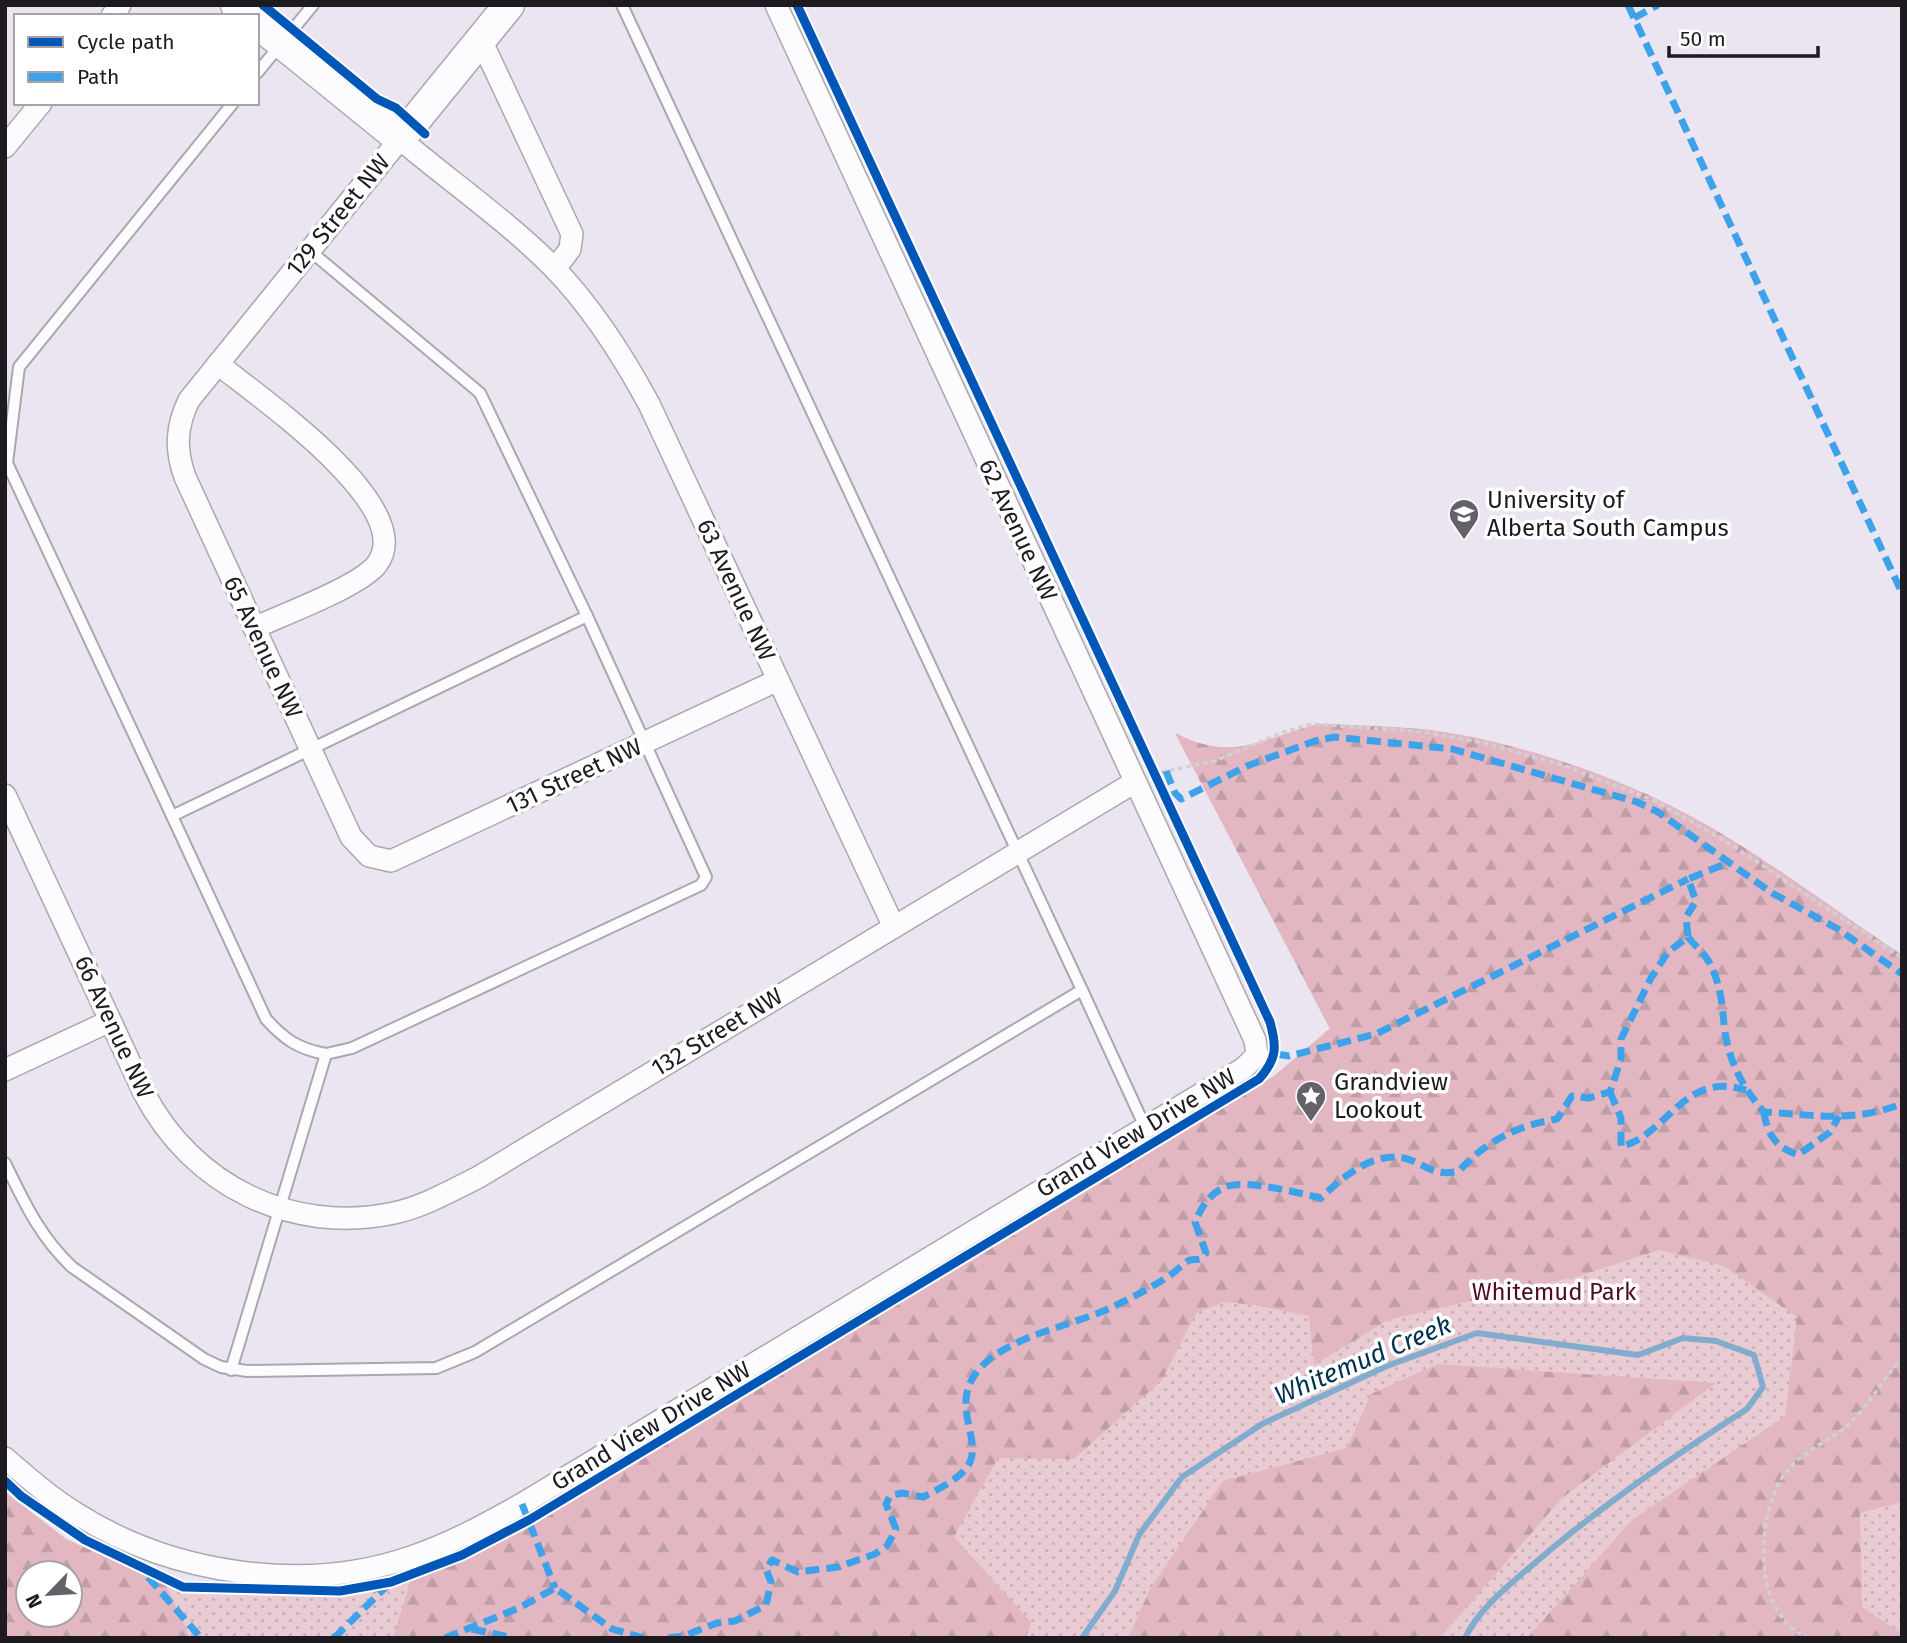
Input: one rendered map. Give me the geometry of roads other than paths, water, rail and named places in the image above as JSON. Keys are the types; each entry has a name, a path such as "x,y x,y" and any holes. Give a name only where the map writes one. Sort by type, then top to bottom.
{"street":[{"name":"129 Street NW","path":"178,430 190,400 218,364 509,5"},
{"name":"62 Avenue NW","path":"776,5 1150,776 1255,1040 1257,1055"},
{"name":"63 Avenue NW","path":"259,25 555,269 602,328 649,404 893,925"},
{"path":"481,40 572,234 570,249 555,269"},
{"path":"5,147 39,105"},
{"path":"218,364 347,471 373,506 383,536 382,553 378,563 357,580 254,628"},
{"name":"65 Avenue NW","path":"178,430 179,460 185,477 351,838 369,856"},
{"name":"131 Street NW","path":"369,856 391,861 778,680"},
{"name":"132 Street NW","path":"279,1209 353,1218 395,1213 433,1200 477,1178 893,925 1150,776"},
{"name":"66 Avenue NW","path":"5,795 144,1093 170,1136 218,1181 249,1198 279,1209"},
{"path":"5,1070 110,1021"},
{"name":"Grand View Drive NW","path":"5,1458 78,1515 125,1539 179,1559 223,1570 275,1574 337,1573 411,1558 480,1528 522,1504 1244,1068 1257,1055"}],"lane":[{"path":"259,71 313,5"},
{"path":"622,5 1146,1127"},
{"path":"231,105 19,367 7,463 266,1018 284,1039 306,1050 326,1054 352,1048 701,886 706,877 587,616 480,393 309,250"},
{"path":"172,816 587,616"},
{"path":"5,1163 32,1219 56,1252 72,1267 204,1359 231,1370 436,1368 455,1362 1082,990"},
{"path":"231,1370 326,1054"}],"waterway":[{"name":"Whitemud Creek","path":"1082,1638 1115,1591 1139,1535 1182,1477 1262,1424 1387,1366 1477,1333 1638,1355 1683,1338 1716,1341 1754,1355 1763,1387 1747,1409 1636,1484 1556,1545 1494,1599 1465,1638"}],"place":[{"name":"University of Alberta South Campus","path":"1464,541"},
{"name":"Grandview Lookout","path":"1311,1123"}],"park label":[{"name":"Whitemud Park","path":"1554,1292"}]}
